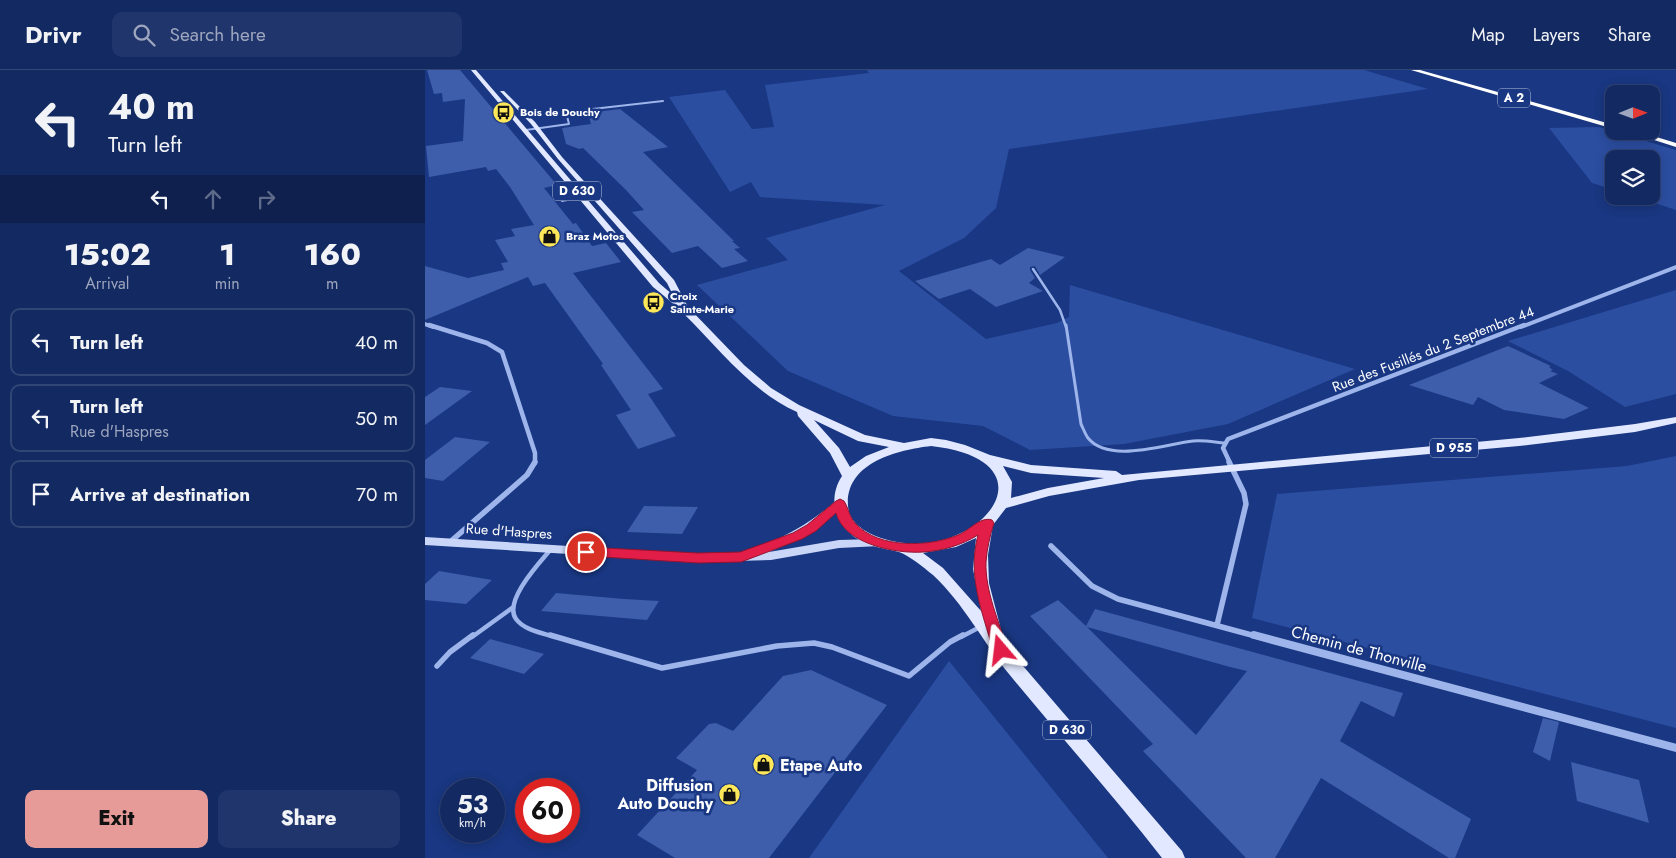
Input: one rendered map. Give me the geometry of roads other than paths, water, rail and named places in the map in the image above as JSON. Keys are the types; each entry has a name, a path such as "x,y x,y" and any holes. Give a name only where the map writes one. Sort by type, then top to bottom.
{"highway":[{"name":"A 2","path":"1414,70 1605,124"},
{"path":"1659,140 1676,145"}],"main road":[{"name":"D 630","path":"473,70 656,285 685,309 740,367 767,390 795,408 862,438 902,446"},
{"name":"D 630","path":"481,70 539,128 560,158 671,282 685,309"},
{"name":"D 630","path":"795,408 835,451 849,476"},
{"name":"D 955","path":"1001,504 1041,493 1139,476 1527,442 1635,428 1676,420"},
{"path":"931,442 950,444 975,450 989,459 998,468 1004,479 1005,492 1001,504 987,523 954,542 933,547 901,548 876,543 859,534 847,523 841,510 842,490 849,476 868,460 902,446 931,442"},
{"name":"D 955","path":"989,459 1020,468 1042,471 1139,476"},
{"name":"Rue d'Haspres","path":"741,557 797,536 811,528 840,503"},
{"name":"D 630","path":"987,523 979,564 982,588 1001,650"},
{"name":"Rue d'Haspres","path":"425,541 698,558 789,554 839,544 876,543"},
{"name":"D 630","path":"901,548 917,555 937,570 1043,702 1136,808 1175,858"},
{"name":"D 630","path":"1136,808 1186,858"}],"street":[{"name":"Rue des Fusillés du 2 Septembre 44","path":"1224,443 1237,436 1676,267"},
{"path":"425,324 487,343 502,352 536,459 527,475 450,542"},
{"path":"1217,625 1245,512 1244,493 1223,448 1224,443"},
{"name":"Chemin de Thonville","path":"1051,546 1080,575 1104,593 1118,599 1676,748"}],"lane":[{"path":"526,130 569,124 566,112 663,101"},
{"path":"561,201 593,195"},
{"path":"1033,269 1065,320 1081,424 1091,442 1103,448 1120,451 1192,440 1224,443"},
{"path":"437,666 451,652 512,608 521,588 551,549"},
{"path":"512,608 514,617 523,625 535,631 662,668 777,646 814,644 832,647 909,676 950,642 982,626"}],"place":[{"name":"Bois de Douchy","path":"504,112"},
{"name":"Braz Motos","path":"550,236"},
{"name":"Croix Sainte-Marie","path":"654,302"},
{"name":"Etape Auto","path":"764,765"},
{"name":"Diffusion Auto Douchy","path":"729,794"}]}
